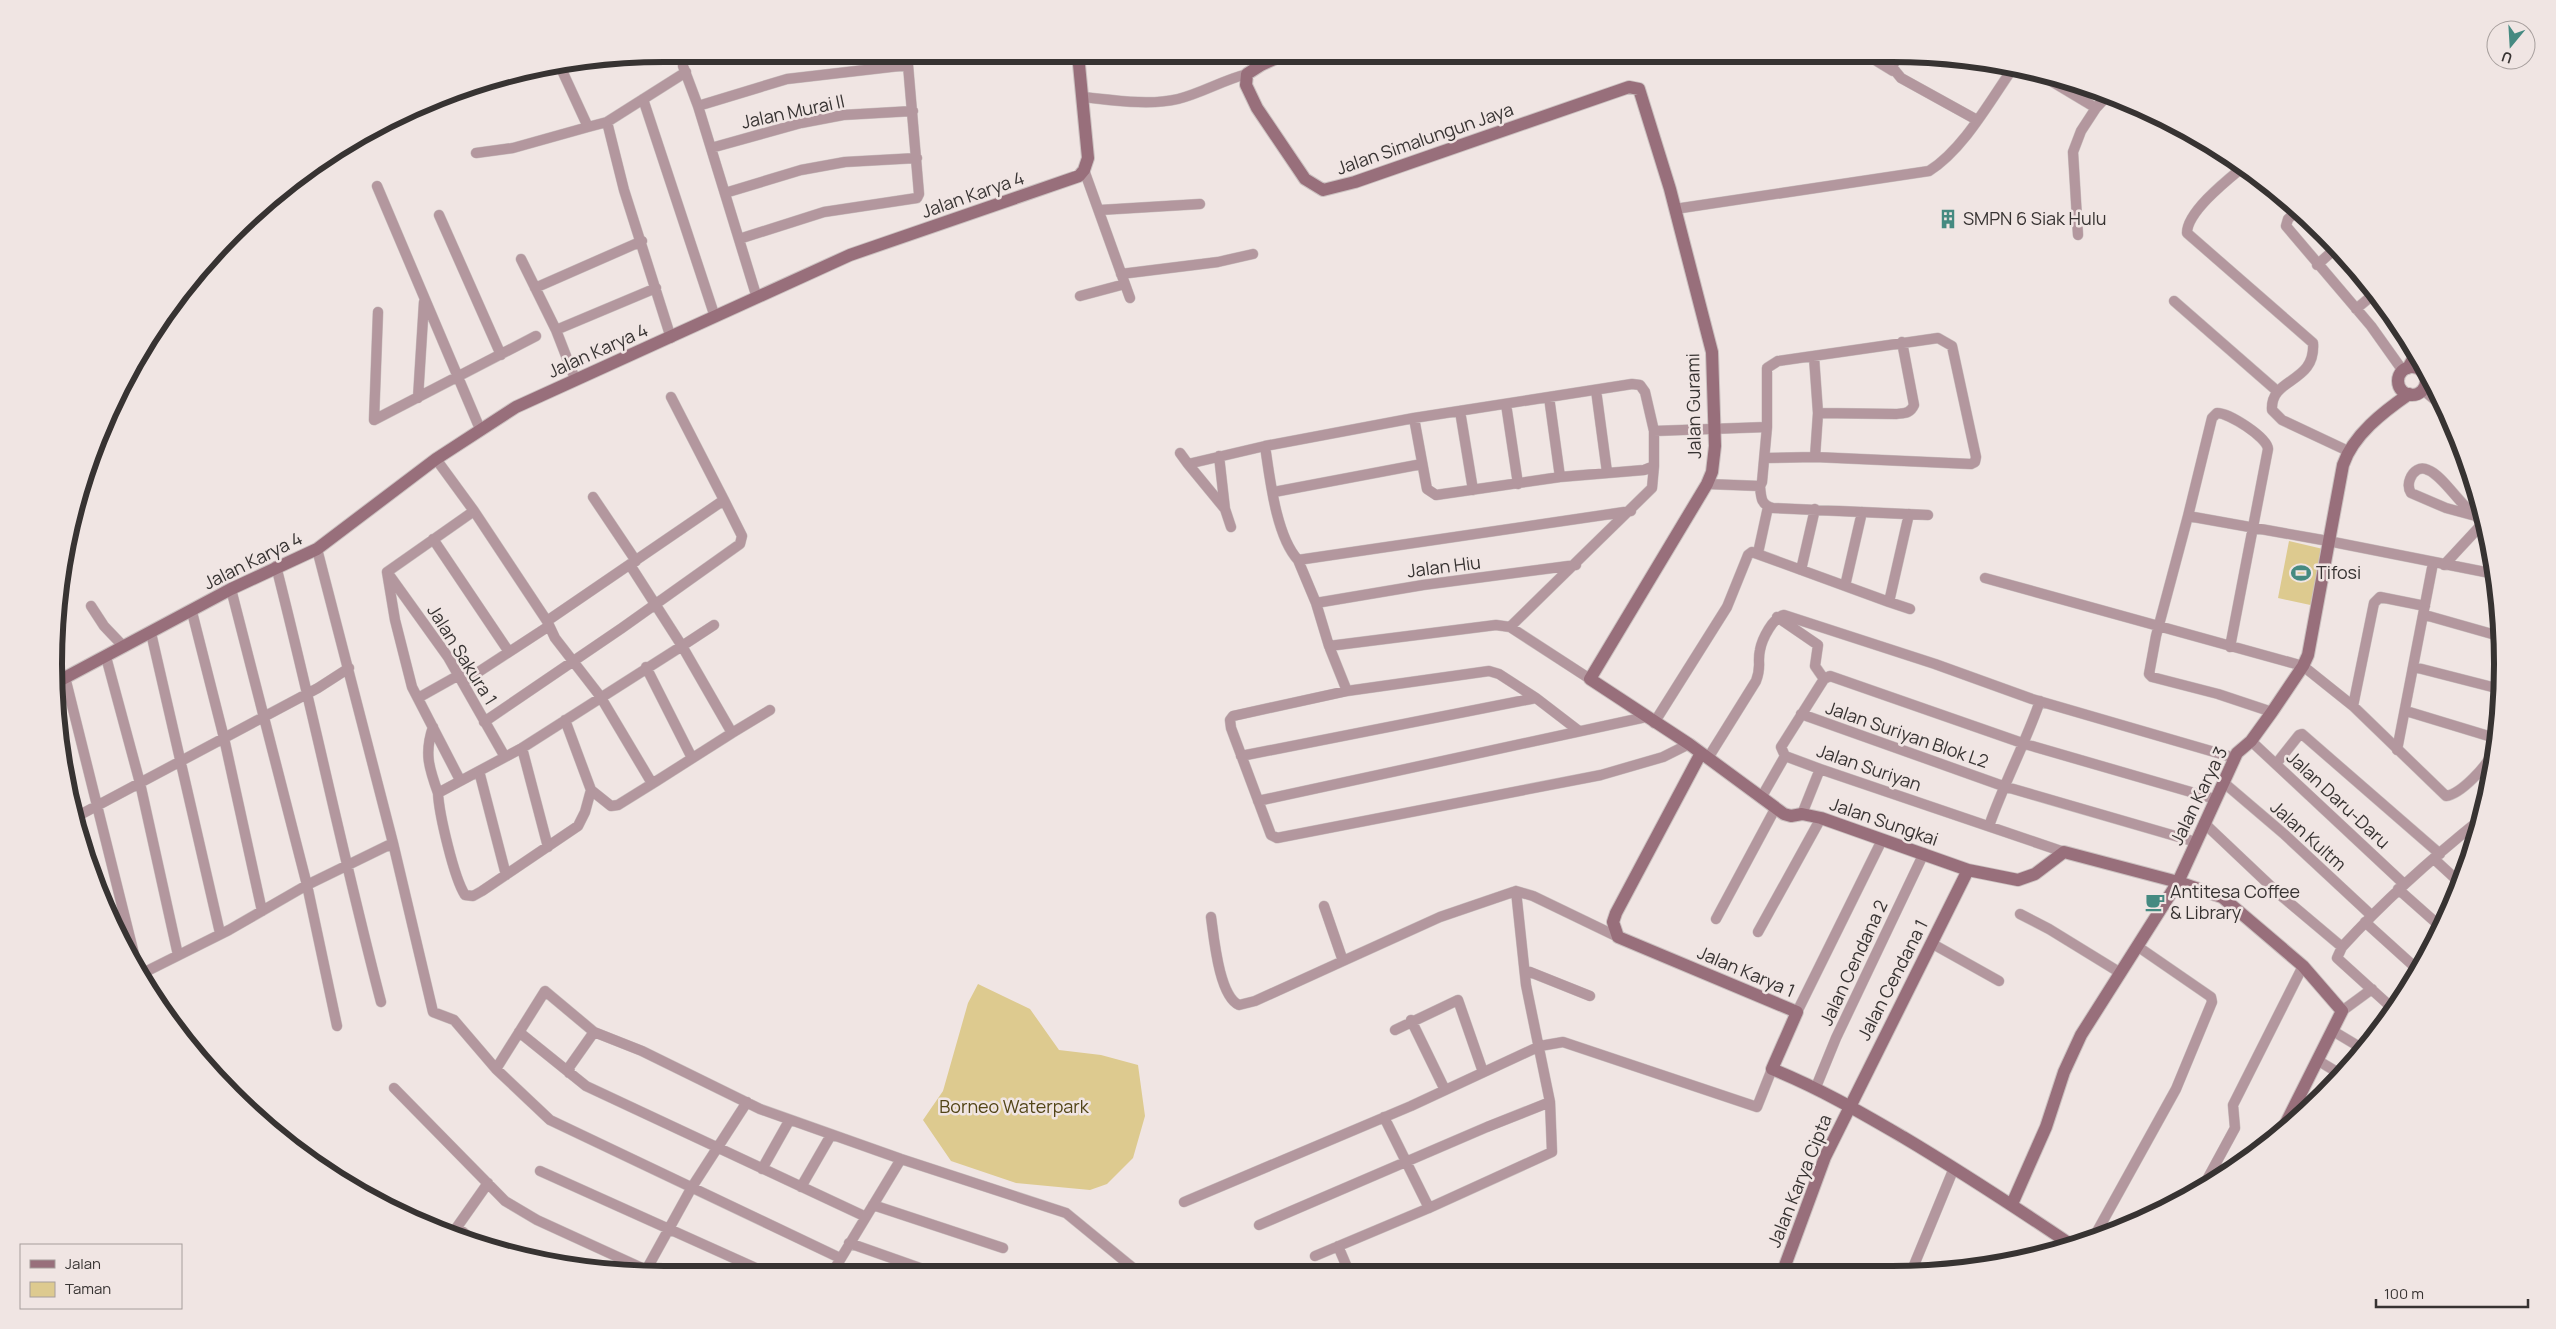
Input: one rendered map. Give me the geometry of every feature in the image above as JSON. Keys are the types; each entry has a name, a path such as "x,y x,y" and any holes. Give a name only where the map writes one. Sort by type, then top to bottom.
{"street":[{"path":"684,62 757,298"},
{"path":"739,239 824,212 917,198 919,194 917,158 907,62"},
{"path":"1079,62 1088,158 1084,170 1100,210 1130,298"},
{"path":"1082,97 1132,101 1178,99 1230,78 1247,74 1268,62"},
{"path":"1879,62 1894,71 1901,78 1977,120"},
{"path":"1894,62 1894,71"},
{"path":"698,106 787,78 908,65"},
{"path":"563,72 588,127"},
{"path":"476,154 513,148 607,122 686,72"},
{"name":"Jalan Simalungun Jaya","path":"1247,74 1246,85 1257,108 1305,179 1323,190 1355,182 1629,87"},
{"path":"1675,209 1929,171 1947,157 1977,120 2009,74"},
{"name":"Jalan Gurami","path":"1590,679 1707,484 1712,472 1715,427 1712,352 1675,209 1642,94 1639,89 1629,87"},
{"path":"2062,87 2096,108"},
{"path":"643,99 715,317"},
{"path":"2078,235 2073,152 2081,131 2103,101"},
{"name":"Jalan Murai II","path":"711,148 801,123 843,115 912,111"},
{"path":"607,122 624,190 642,241 671,338"},
{"path":"725,193 801,170 845,162 917,158"},
{"name":"Jalan Karya 4","path":"63,679 276,566 317,549 436,459 509,410 850,255 1067,182 1084,170"},
{"path":"2238,172 2196,212 2187,224 2187,233 2313,343 2314,356 2309,367 2277,391 2272,401 2272,410 2282,420 2348,451 2393,404 2408,394"},
{"path":"377,186 480,429"},
{"path":"1100,210 1200,204"},
{"path":"439,215 501,355"},
{"path":"2292,215 2288,218 2286,226 2317,265 2406,369 2416,370"},
{"path":"535,288 642,241"},
{"path":"2317,265 2330,253"},
{"path":"1080,296 1123,279 1253,254"},
{"path":"521,259 556,330 575,379"},
{"path":"556,330 656,288"},
{"path":"2356,310 2369,298"},
{"path":"418,398 425,299"},
{"path":"2174,301 2277,391"},
{"path":"378,312 374,420 536,336"},
{"path":"1765,458 1815,457 1974,462 1976,457 1952,346 1946,340 1938,338 1902,342 1778,362 1767,368 1767,427 1765,458 1760,486 1762,501 1768,507 1928,515"},
{"path":"1818,413 1896,414 1912,410 1914,405 1902,342"},
{"path":"1814,356 1818,413 1815,457"},
{"path":"2393,404 2399,384 2399,377 2411,361"},
{"path":"2399,384 2402,390 2408,394 2416,394 2425,387"},
{"path":"1188,464 1265,446 1414,418 1640,385 1645,392 1654,431 1652,488 1576,565 1510,627"},
{"path":"1596,390 1607,472"},
{"path":"484,722 655,605 742,541 742,536 724,500 670,397"},
{"path":"1549,397 1560,477"},
{"path":"1506,404 1518,484"},
{"path":"1460,411 1473,490"},
{"path":"2230,647 2268,444 2256,434 2220,413 2212,418 2148,669 2152,677 2218,694 2272,712"},
{"path":"1414,418 1427,489 1431,494 1436,495 1560,477 1644,470 1654,466"},
{"path":"1654,431 1715,427 1767,427"},
{"path":"1265,446 1274,492 1289,550 1298,560 1316,603 1329,646 1346,691"},
{"name":"Jalan Karya 3","path":"2012,1204 2046,1127 2067,1065 2081,1035 2119,972 2178,882 2234,758 2251,741 2302,666 2314,627 2328,541 2348,451"},
{"path":"1180,453 1225,510"},
{"path":"1220,456 1225,510 1231,527"},
{"path":"436,459 474,511 548,624 600,696 650,780 655,782"},
{"path":"1274,492 1422,464"},
{"path":"2472,515 2446,508 2411,493 2408,485 2415,470 2431,471 2475,517"},
{"path":"1707,484 1760,486"},
{"path":"593,497 732,733"},
{"path":"418,698 461,679 509,652 724,500"},
{"path":"1758,553 1768,507"},
{"path":"1801,570 1815,509"},
{"path":"460,780 412,687 395,620 387,572 474,511"},
{"path":"1298,560 1631,511"},
{"path":"1845,586 1862,512"},
{"path":"1889,602 1910,514"},
{"path":"2188,516 2328,541 2486,573"},
{"path":"2397,750 2425,611 2438,564 2477,527"},
{"path":"433,539 509,652"},
{"path":"317,549 393,843 433,1012 454,1020 496,1069 550,1120 840,1258"},
{"path":"1258,801 1580,732 1650,720 1727,607 1748,555 1758,553 1910,609"},
{"name":"Jalan Hiu","path":"1316,603 1423,585 1576,565"},
{"path":"276,566 308,693 346,867 381,1002"},
{"name":"Jalan Sakura 1","path":"387,572 461,679 505,757"},
{"path":"1984,578 2302,666 2353,706 2444,795 2448,796 2475,777 2485,763"},
{"path":"232,589 266,716 307,885 337,1026"},
{"path":"2353,706 2374,603 2380,597 2492,634"},
{"path":"91,606 104,626 124,647"},
{"path":"192,612 224,738 262,911"},
{"path":"1618,937 1613,922 1616,913 1704,756 1756,681 1761,670 1760,650 1777,618 1784,615 1935,664 2040,701 2234,758"},
{"path":"1777,618 1818,645 1814,666 1824,679"},
{"path":"1329,646 1496,625 1510,627 1689,744 1704,756"},
{"path":"438,793 522,748 600,696 714,626"},
{"path":"151,633 182,760 220,933"},
{"path":"106,657 140,783 178,955"},
{"path":"646,667 692,758"},
{"path":"2414,667 2492,687"},
{"path":"82,814 266,716 349,668"},
{"path":"1580,732 1536,698 1499,674 1489,671 1346,691 1233,716 1230,720 1231,728 1271,835 1277,838 1601,774 1663,757 1689,744"},
{"path":"1761,798 1785,756 1781,747 1824,679 1830,676 2025,744 2215,798"},
{"path":"63,691 97,805 131,943"},
{"path":"1241,756 1536,698"},
{"path":"1989,826 2003,786 2025,744 2040,701"},
{"path":"565,720 591,790 611,806 618,806 770,710"},
{"path":"2406,711 2489,736"},
{"name":"Jalan Suriyan Blok L2","path":"1801,714 2003,786 2196,842"},
{"path":"433,727 427,746 427,757 438,793 439,806 458,879 465,895 473,896 578,826 585,812 591,790"},
{"path":"2276,764 2299,735 2302,734 2437,856 2455,877"},
{"name":"Jalan Daru-Daru","path":"2251,741 2436,921"},
{"path":"522,748 548,847"},
{"name":"Jalan Sungkai","path":"1704,756 1775,809 1791,816 1802,814 1821,818 1968,870 2024,879 2035,874 2064,852"},
{"name":"Jalan Suriyan","path":"1785,756 1820,770 2064,852"},
{"path":"1802,814 1820,770"},
{"path":"479,771 506,875"},
{"name":"Jalan Kultm","path":"2222,782 2284,834 2413,966"},
{"path":"1716,919 1775,809"},
{"path":"1758,932 1821,818"},
{"path":"2204,823 2279,894 2342,947"},
{"path":"2388,1004 2338,958 2342,947 2401,886 2437,856 2469,835"},
{"path":"1797,1012 1882,840"},
{"path":"146,971 262,911 307,885 393,843"},
{"path":"2064,852 2178,882 2222,897 2303,966 2342,1011"},
{"name":"Jalan Cendana 2","path":"1816,1087 1836,1038 1924,853"},
{"name":"Jalan Cendana 1","path":"1850,1105 1968,870"},
{"path":"1211,917 1219,966 1229,997 1239,1005 1255,1001 1440,917 1516,891 1533,896 1618,937"},
{"path":"1315,1256 1550,1155 1553,1147 1550,1102 1540,1046 1530,1006 1516,891"},
{"path":"1324,906 1343,961"},
{"path":"2020,914 2049,929 2119,972"},
{"name":"Jalan Karya 1","path":"1618,937 1797,1012 1772,1069"},
{"path":"1932,943 1999,981"},
{"path":"2098,1230 2176,1090 2212,1002 2211,997 2189,980 2137,946"},
{"path":"2209,1175 2235,1128 2233,1105 2303,966"},
{"path":"1525,970 1590,996"},
{"path":"2290,1115 2342,1011 2372,989"},
{"path":"496,1069 545,991 594,1032 642,1051 747,1102 789,1120 1066,1213 1131,1266"},
{"path":"1395,1030 1411,1020 1458,1000 1483,1072"},
{"path":"1411,1020 1445,1090"},
{"path":"2333,1031 2357,1045"},
{"path":"519,1032 586,1086 864,1216"},
{"path":"569,1073 574,1060 594,1032"},
{"path":"1184,1202 1384,1117 1540,1046 1563,1042 1757,1107 1772,1069 1816,1087 1850,1105 2012,1204 2065,1241"},
{"path":"2317,1060 2335,1070"},
{"path":"394,1088 506,1201 537,1220 633,1265"},
{"path":"652,1266 669,1229 692,1187 747,1102"},
{"path":"1259,1225 1487,1127 1550,1102"},
{"name":"Jalan Karya Cipta","path":"1784,1266 1825,1157 1850,1105"},
{"path":"1384,1117 1429,1208"},
{"path":"762,1169 789,1120"},
{"path":"801,1187 831,1135"},
{"path":"836,1266 864,1216 873,1205 901,1159"},
{"path":"1914,1265 1954,1168"},
{"path":"540,1171 752,1266"},
{"path":"463,1232 457,1227 488,1183"},
{"path":"873,1205 1003,1248"},
{"path":"849,1243 914,1266"},
{"path":"1338,1246 1346,1266"}],"green space":[{"name":"Tifosi","path":"2289,541 2323,549 2315,606 2278,598"},
{"name":"Borneo Waterpark","path":"978,984 1030,1009 1059,1050 1101,1055 1138,1065 1145,1116 1133,1158 1107,1184 1090,1190 1016,1183 951,1161 923,1120 943,1091 968,1003"}],"place":[{"name":"SMPN 6 Siak Hulu","path":"1948,219"},
{"name":"Tifosi","path":"2301,573"},
{"name":"Antitesa Coffee & Library","path":"2155,902"}]}
